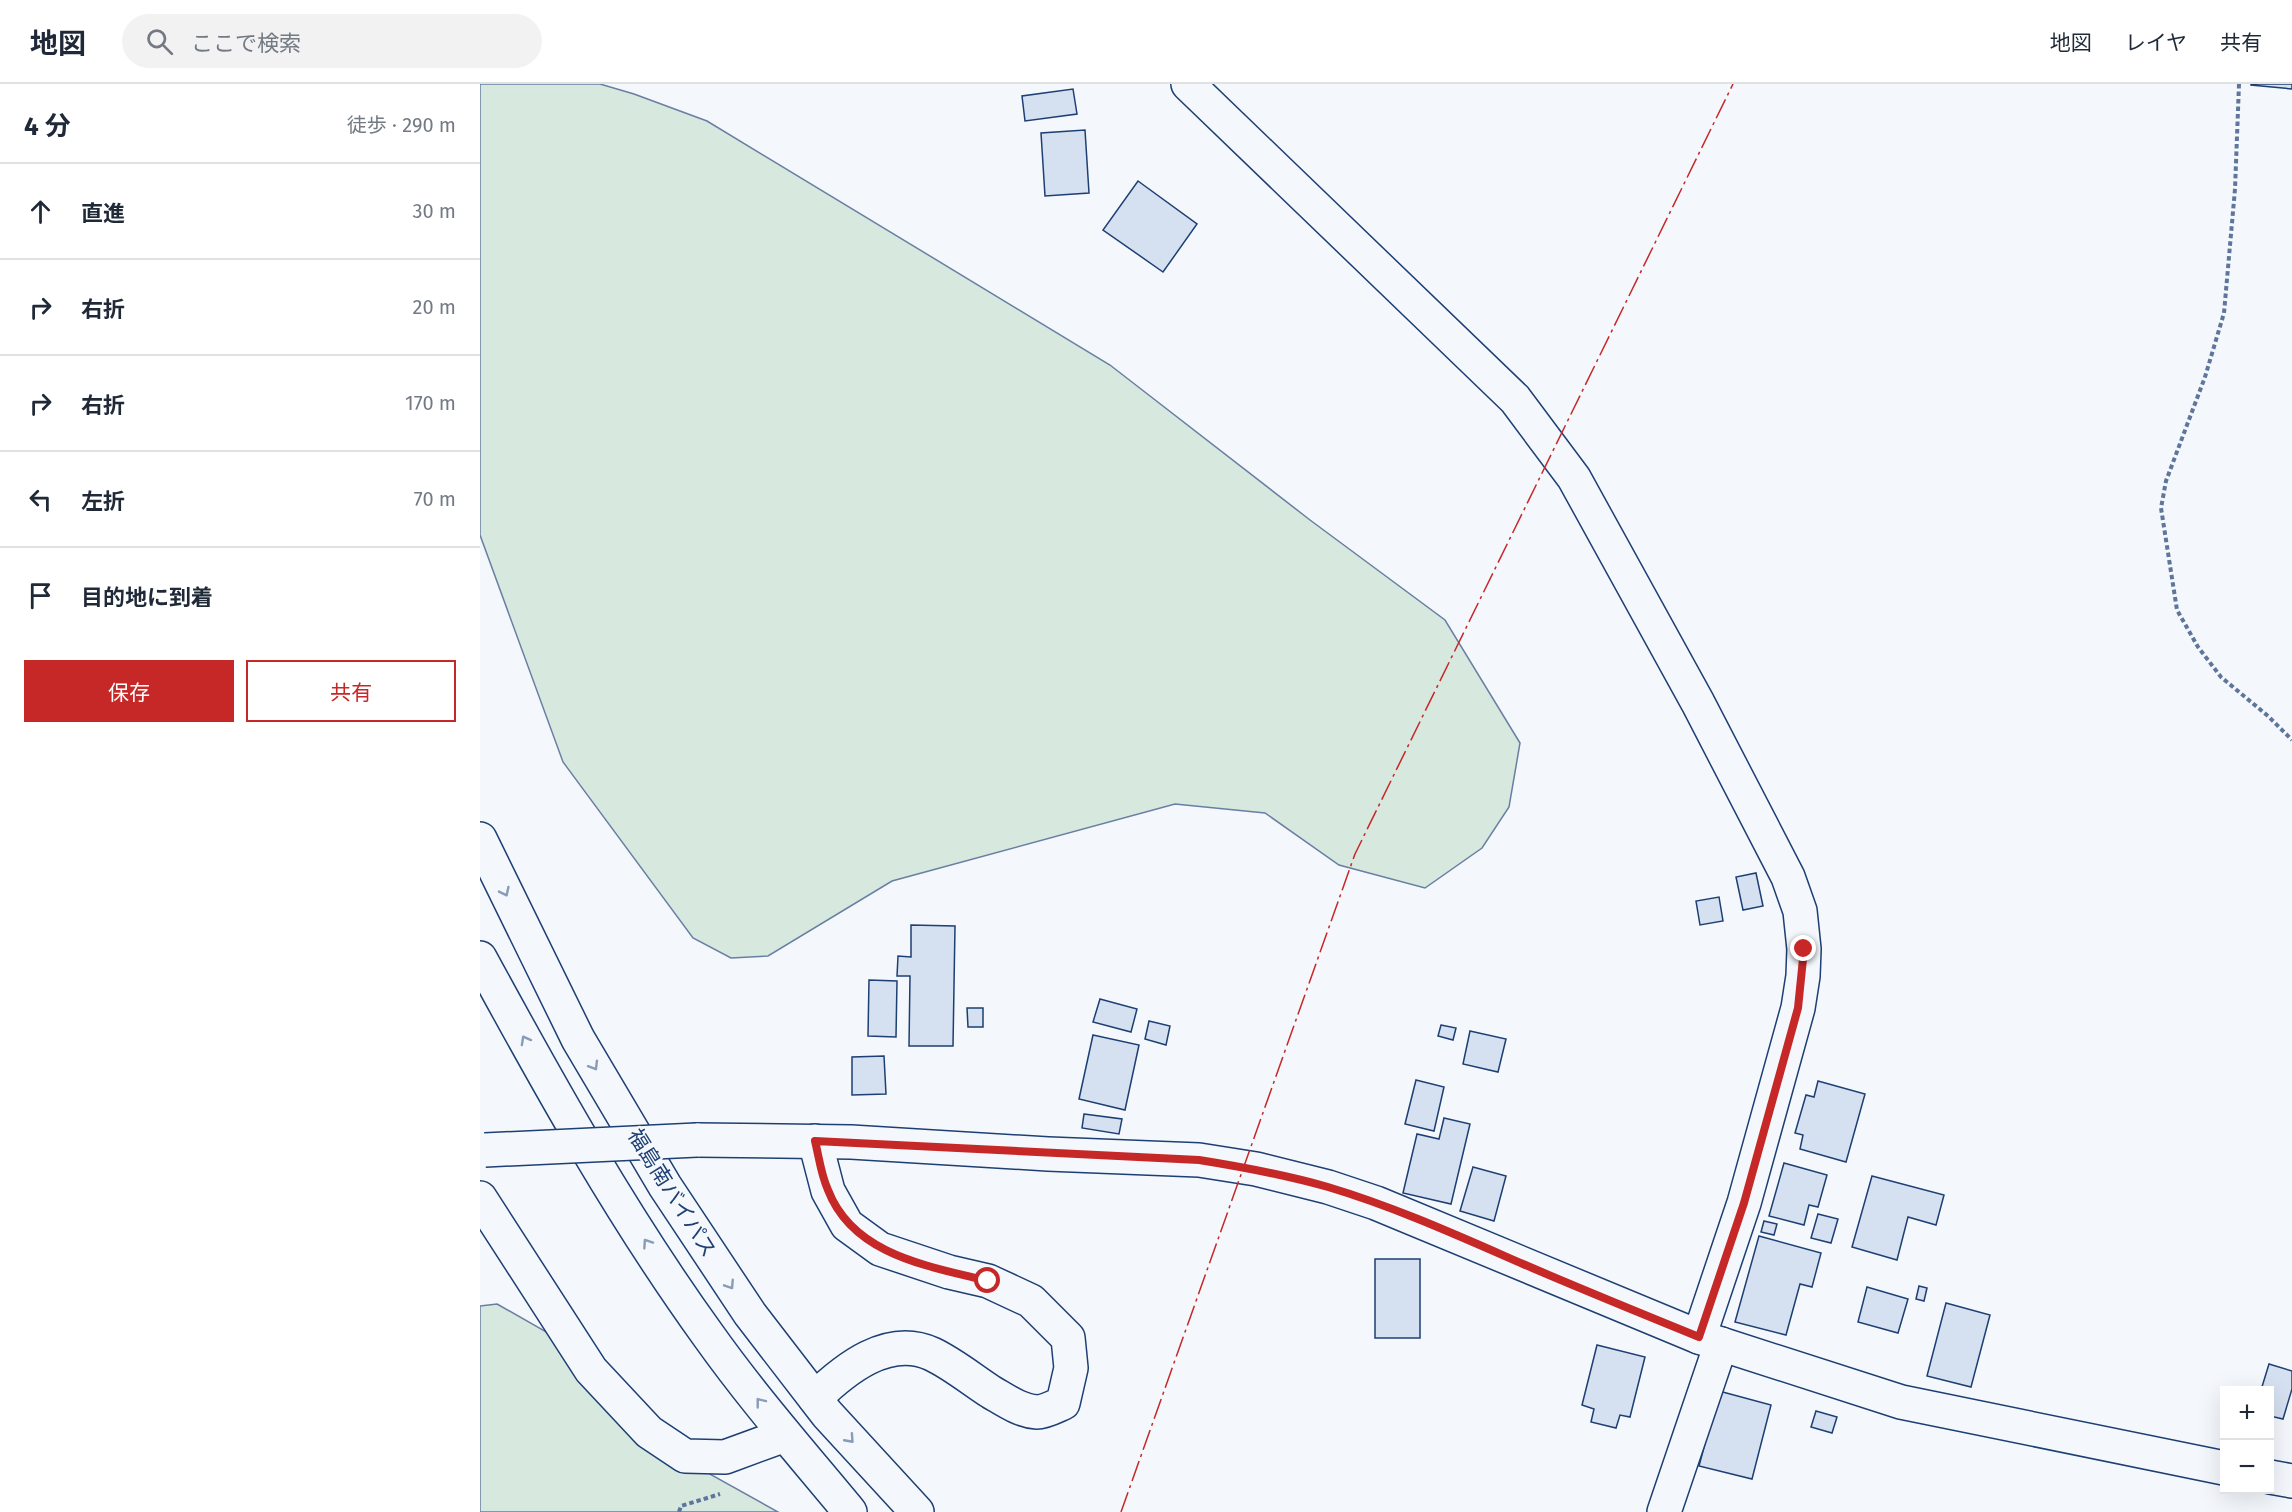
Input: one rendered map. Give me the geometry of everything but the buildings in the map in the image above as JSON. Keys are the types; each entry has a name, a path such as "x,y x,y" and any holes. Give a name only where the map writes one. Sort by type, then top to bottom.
{"main road":[{"path":"1188,84 1515,399 1574,478 1698,703 1788,877 1800,911 1804,949 1798,1008 1744,1203 1664,1512"},
{"name":"福島南バイパス","path":"480,840 578,1039 665,1186 750,1314 815,1398 917,1512"},
{"path":"480,958 536,1060 622,1207 708,1335 785,1435 850,1512"},
{"path":"482,1151 697,1140 815,1141 1199,1160 1256,1169 1328,1187 1376,1203 1710,1341 1901,1402 2220,1467"},
{"path":"815,1141 828,1191 847,1225 880,1249 949,1272 988,1281 1031,1301 1068,1338 1071,1368 1063,1403 1038,1412 1013,1406 932,1354 913,1348 889,1350 867,1358 839,1375 815,1398"},
{"path":"480,1198 591,1370 649,1432 685,1456 725,1457 785,1435"},
{"path":"2274,1477 2292,1481"}],"path":[{"path":"2239,84 2235,189 2224,313 2205,377 2166,481 2161,508 2177,610 2198,647 2221,677 2268,716 2292,740"}],"shaded area":[{"path":"480,84 600,84 707,121 1110,365 1310,520 1445,620 1520,743 1509,807 1482,848 1425,888 1339,865 1265,813 1175,804 892,881 768,956 731,958 693,938 563,762 480,535"},
{"path":"497,1304 557,1338 645,1438 778,1512 480,1512 480,1306"}],"power":[{"path":"1121,1512 1355,854 1733,84"}],"route":[{"path":"988,1281 949,1272 880,1249 847,1225 828,1191 815,1141 1199,1160 1256,1169 1328,1187 1376,1203 1699,1337 1744,1203 1798,1008 1804,949"}]}
